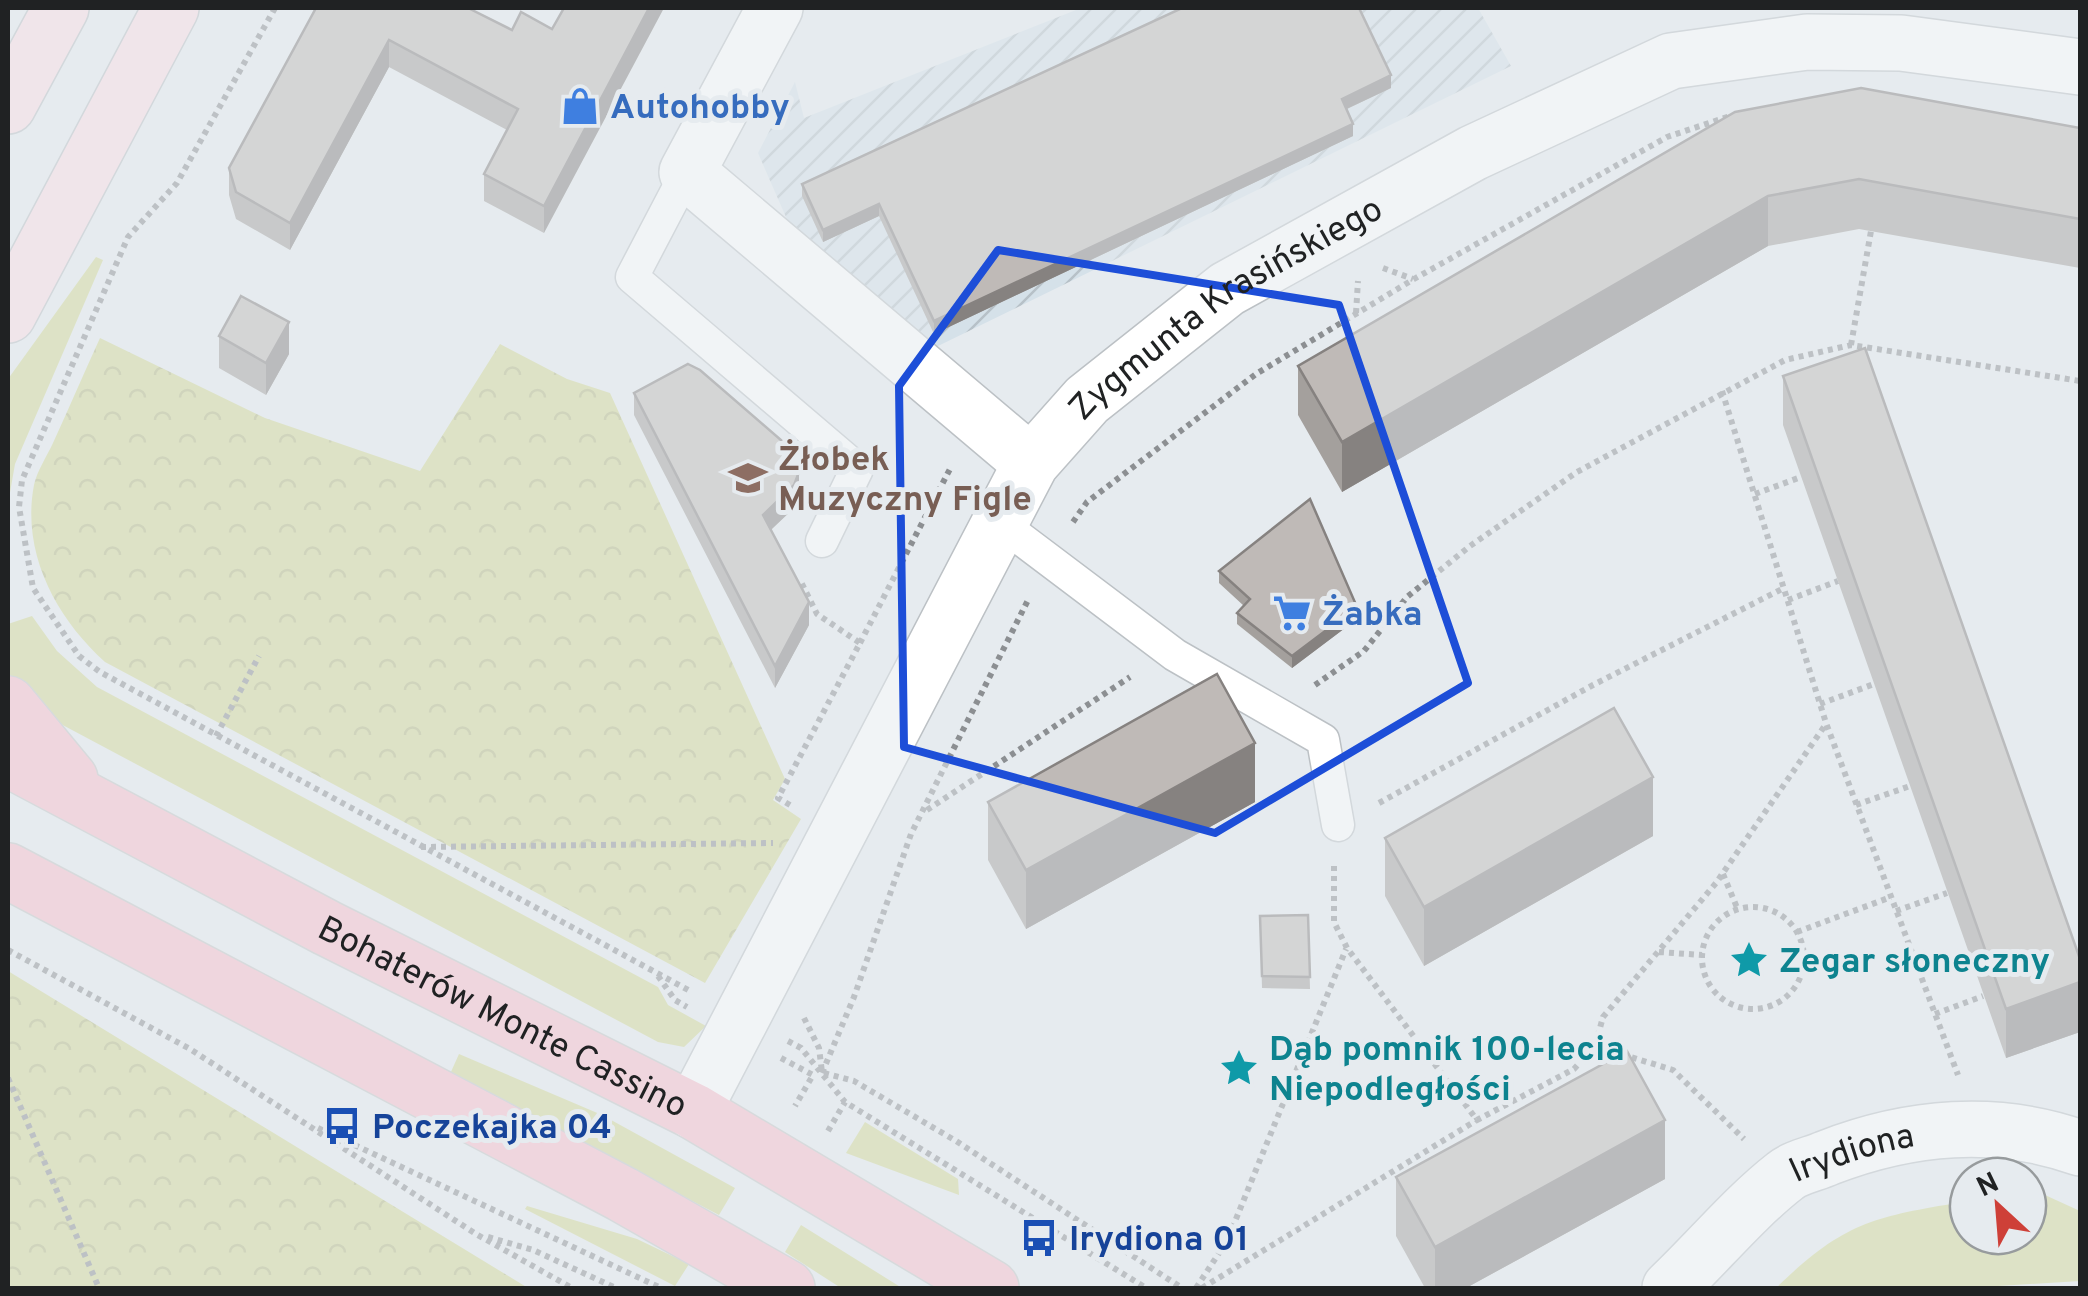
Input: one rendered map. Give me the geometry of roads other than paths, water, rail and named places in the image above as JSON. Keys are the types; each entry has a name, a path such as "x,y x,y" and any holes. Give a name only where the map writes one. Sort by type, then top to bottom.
{"main road":[{"path":"8,106 61,8"},
{"path":"8,314 171,8"},
{"path":"8,704 85,796"},
{"name":"Bohaterów Monte Cassino","path":"8,759 85,796 328,928 693,1112 991,1288"},
{"path":"14,877 622,1194 786,1288"}],"street":[{"path":"775,8 687,172 1031,463"},
{"name":"Zygmunta Krasińskiego","path":"693,1112 1031,463 1087,400 1227,289 1473,153 1671,61 1731,28 1808,42 1901,44 2080,67"},
{"name":"Irydiona","path":"1670,1288 1788,1174 1850,1150 1909,1134 1977,1127 2056,1139 2080,1148"}],"lane":[{"path":"687,172 632,277 857,469 822,541"},
{"path":"1000,524 1170,651 1323,740 1338,825"}],"place":[{"name":"Autohobby","path":"580,106"},
{"name":"Żłobek Muzyczny Figle","path":"748,478"},
{"name":"Żabka","path":"1292,613"},
{"name":"Zegar słoneczny","path":"1749,960"},
{"name":"Dąb pomnik 100-lecia Niepodległości","path":"1239,1068"},
{"name":"Poczekajka 04","path":"342,1126"},
{"name":"Irydiona 01","path":"1039,1238"}]}
